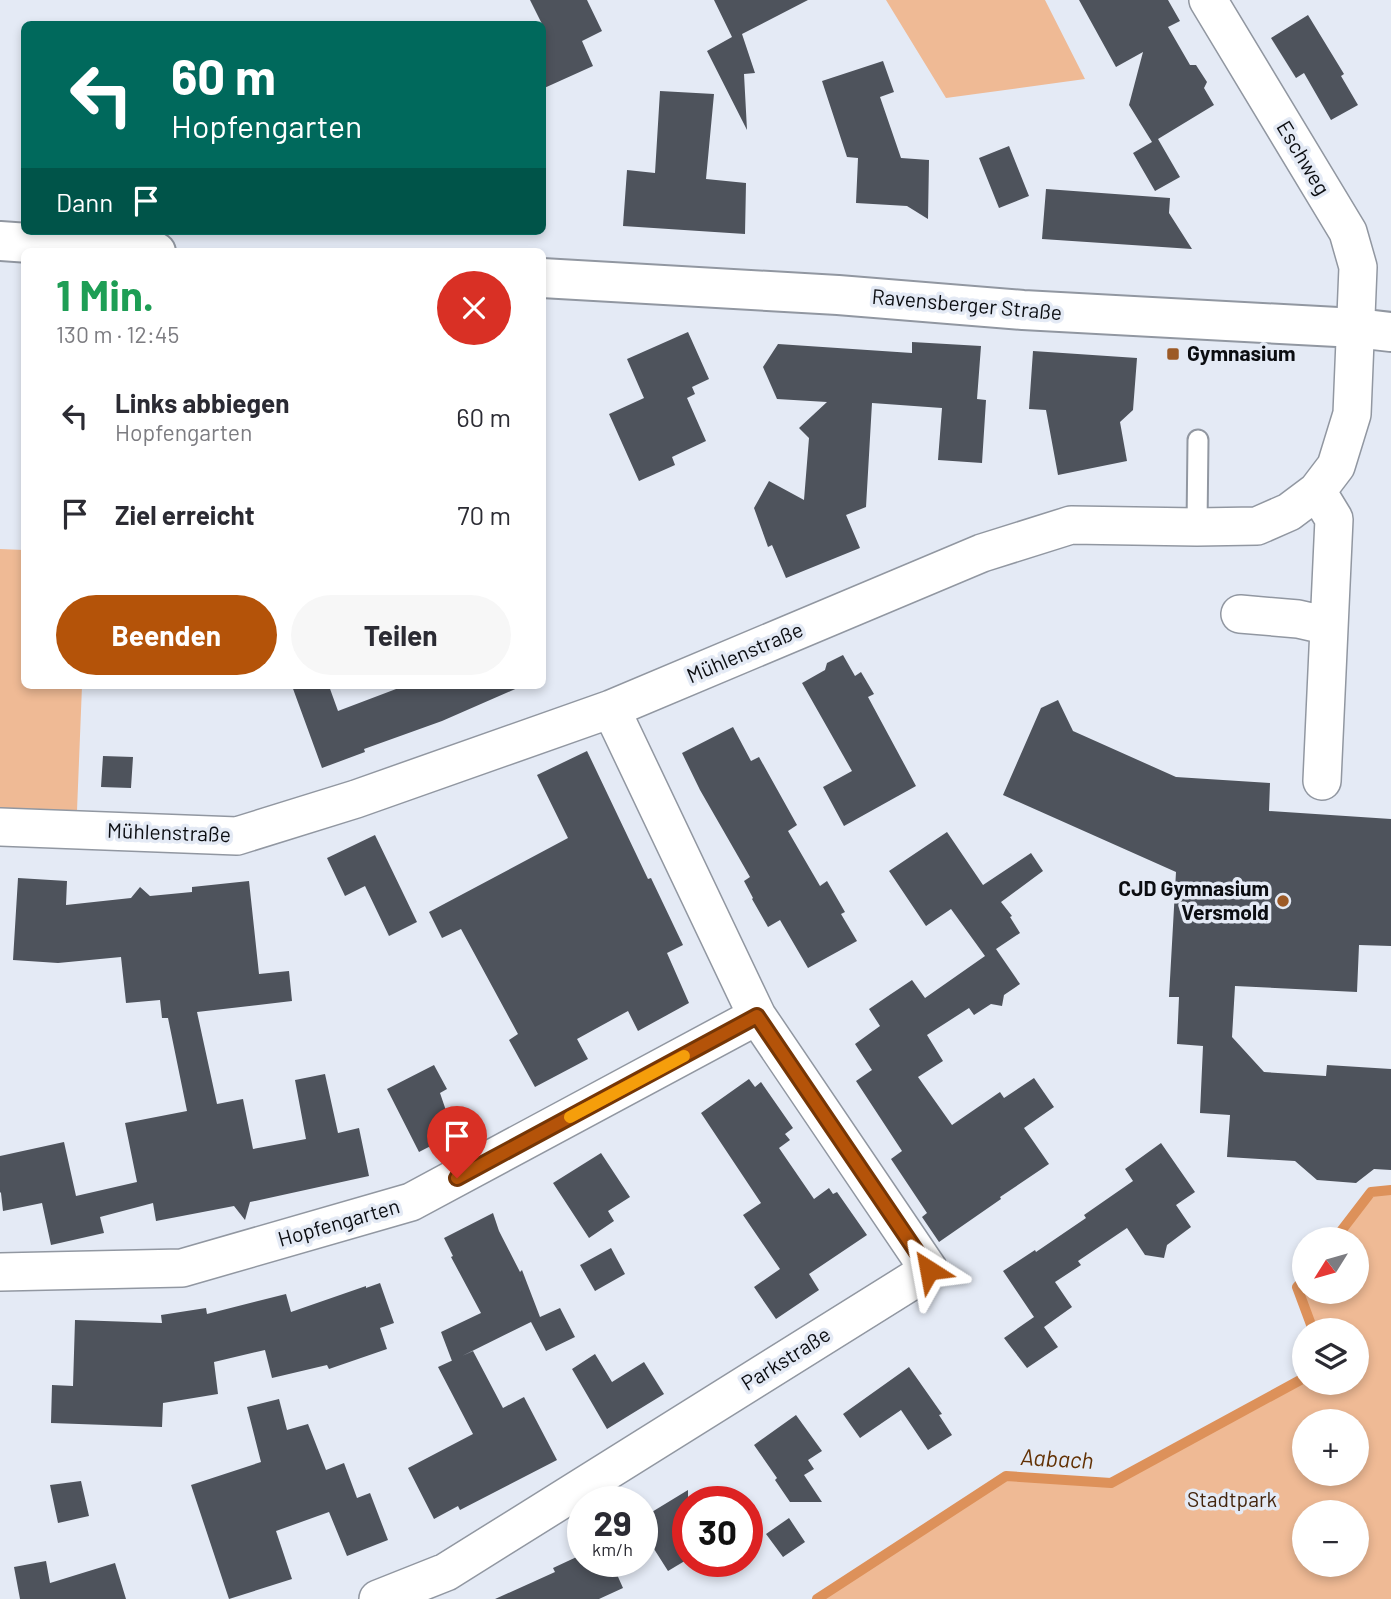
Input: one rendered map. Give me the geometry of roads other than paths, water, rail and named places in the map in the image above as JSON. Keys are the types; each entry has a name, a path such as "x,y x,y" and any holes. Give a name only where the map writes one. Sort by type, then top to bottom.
{"main road":[{"path":"0,241 99,248"},
{"name":"Ravensberger Straße","path":"546,278 851,295 1036,311 1373,330"}],"street":[{"name":"Eschweg","path":"1208,0 1348,232 1373,330"},
{"name":"Mühlenstraße","path":"0,827 237,836 356,799 611,709 982,553 1071,524 1257,526 1289,512 1317,491 1336,466 1373,330"},
{"path":"1317,491 1334,519 1322,781"},
{"path":"1240,614 1298,619 1329,626"},
{"path":"611,709 757,1016"},
{"name":"Hopfengarten","path":"0,1272 182,1268 411,1202 757,1016"},
{"name":"Parkstraße","path":"378,1599 446,1572 929,1270 757,1016"}],"lane":[{"path":"1197,527 1198,440"}],"waterway":[{"name":"Aabach","path":"1344,1227 1371,1192 1391,1190"},
{"name":"Aabach","path":"1303,1304 1309,1318"},
{"name":"Aabach","path":"817,1599 1006,1476 1111,1483 1292,1385"}],"place":[{"name":"Gymnasium","path":"1173,354"},
{"name":"CJD Gymnasium Versmold","path":"1283,901"}],"park label":[{"name":"Stadtpark","path":"1232,1500"}]}
